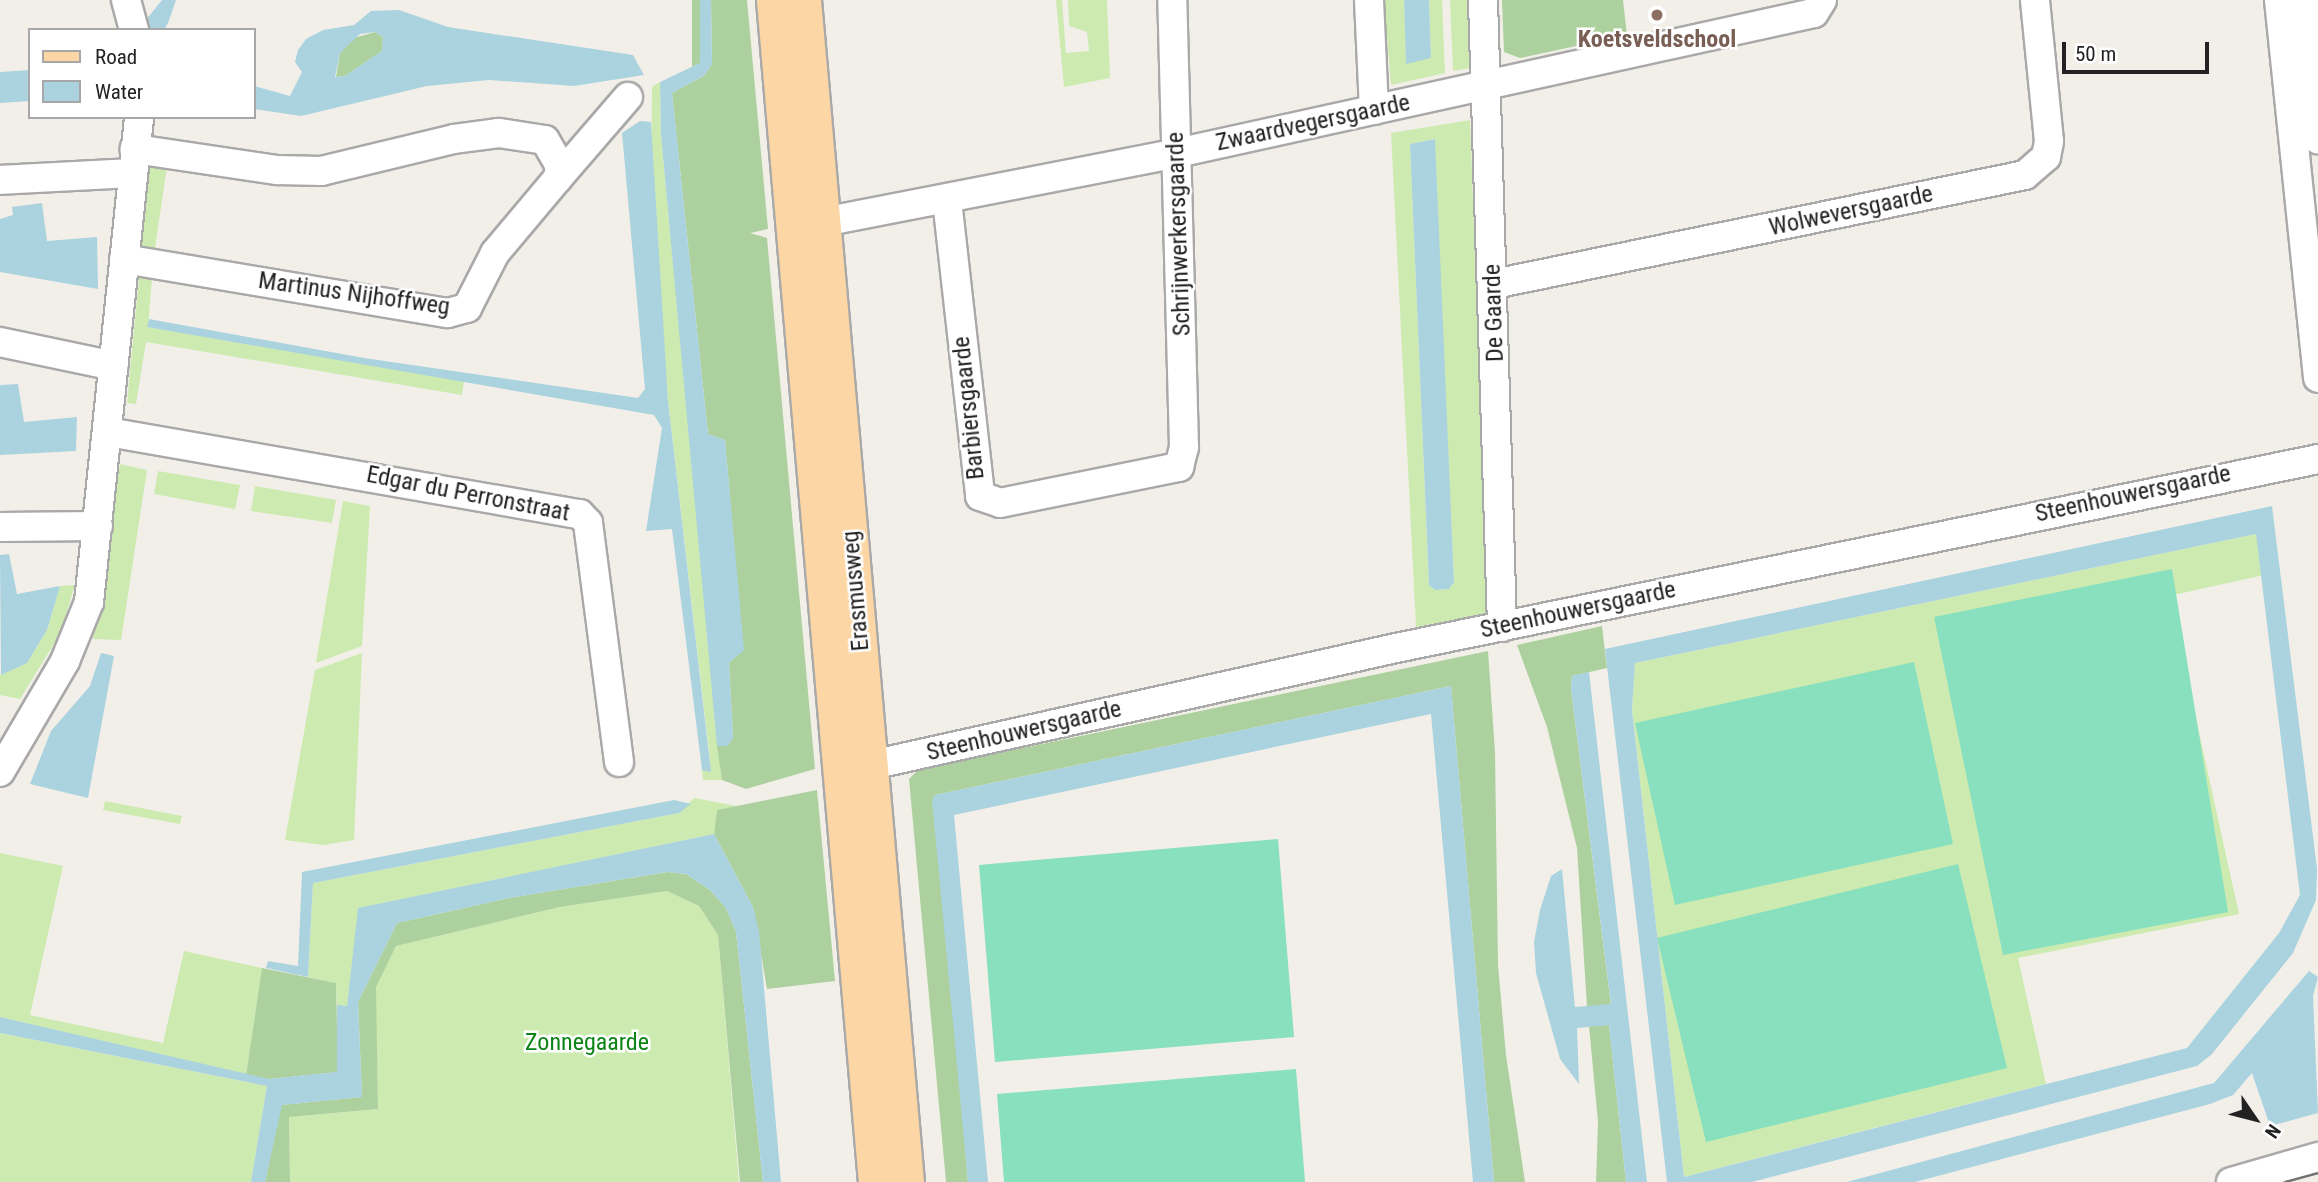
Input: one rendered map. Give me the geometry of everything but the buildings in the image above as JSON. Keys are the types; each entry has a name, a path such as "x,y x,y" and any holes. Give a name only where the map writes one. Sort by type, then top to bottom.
{"main road":[{"name":"Erasmusweg","path":"774,0 809,225"},
{"name":"Erasmusweg","path":"803,0 809,225 856,769 906,1182"},
{"name":"Erasmusweg","path":"856,769 876,1182"}],"street":[{"path":"126,0 133,28"},
{"name":"Schrijnwerkersgaarde","path":"1172,0 1184,447 1179,467"},
{"path":"1369,0 1374,110"},
{"name":"De Gaarde","path":"1483,0 1494,284 1502,627"},
{"name":"Zwaardvegersgaarde","path":"809,225 1177,153 1814,13 1822,0"},
{"name":"Wolweversgaarde","path":"1494,284 2025,175 2046,157 2049,142 2035,0"},
{"path":"2279,0 2318,377"},
{"path":"2305,0 2318,139"},
{"name":"Martinus Nijhoffweg","path":"124,259 448,313 467,308 495,253 628,97"},
{"path":"0,772 65,660 89,602 139,119"},
{"path":"0,180 134,161 322,171 454,139 499,134 588,144"},
{"path":"545,140 558,158 558,178"},
{"name":"Barbiersgaarde","path":"947,200 980,496 1000,503 1179,467"},
{"path":"0,342 114,366"},
{"name":"Edgar du Perronstraat","path":"108,432 580,514 588,523 619,761"},
{"name":"Steenhouwersgaarde","path":"856,769 1502,627 2318,459"},
{"path":"0,527 98,526"},
{"path":"2231,1182 2318,1157"}],"green space":[{"path":"692,0 700,0 700,63 692,67"},
{"path":"711,0 747,0 768,229 750,233 767,238 815,769 746,789 722,780 717,746 727,746 733,738 729,663 743,650 725,440 708,434 672,93 705,75 712,64"},
{"path":"1056,0 1062,0 1066,53 1089,51 1087,32 1069,26 1068,0 1107,0 1110,78 1064,87"},
{"path":"1384,0 1404,0 1407,63 1431,58 1429,0 1442,0 1445,73 1391,85"},
{"path":"1450,0 1468,0 1471,68 1453,71"},
{"path":"1502,0 1623,0 1627,35 1520,58 1504,52"},
{"path":"375,32 383,37 382,51 345,76 336,77 340,53 354,38"},
{"path":"660,82 661,134 722,780 703,780 702,770 710,771 710,760 668,401 651,183 652,87"},
{"path":"1470,120 1488,613 1416,627 1391,133","holes":["1434,139 1454,582 1449,589 1435,590 1429,585 1410,144"]},
{"path":"160,160 168,160 154,255 141,244 149,166"},
{"path":"139,278 152,278 148,327 464,381 462,395 146,342 136,404 127,403"},
{"path":"120,464 147,470 121,640 93,639"},
{"path":"158,471 240,485 235,509 154,494"},
{"path":"255,486 336,500 332,523 251,511"},
{"path":"343,501 370,506 362,646 316,663"},
{"path":"2256,534 2264,575 2169,596 2239,914 2018,958 2046,1084 1684,1177 1632,710 1635,663"},
{"path":"2172,569 2228,912 2003,955 1934,617"},
{"path":"75,585 60,634 20,699 0,695 0,675 27,663 47,630 60,586"},
{"path":"1602,626 1607,668 1572,676 1571,689 1611,1005 1587,1007 1577,848 1547,727 1517,645"},
{"path":"1488,651 1495,752 1498,965 1506,1055 1525,1182 1494,1182 1451,686 935,795 968,1182 946,1182 909,779 918,770"},
{"path":"362,653 354,840 323,845 285,840 315,670"},
{"path":"1914,662 1953,844 1675,905 1635,723"},
{"path":"817,790 835,981 767,989 753,907 714,834 717,810"},
{"path":"694,798 737,806 717,811 714,834 359,908 347,1006 337,1005 336,983 308,977 313,883 679,813"},
{"path":"105,801 182,816 180,824 103,810"},
{"path":"1278,839 1294,1037 995,1062 979,865"},
{"path":"0,853 63,866 30,1015 163,1043 184,951 262,968 246,1075 0,1017"},
{"path":"1958,864 2007,1068 1706,1142 1657,938"},
{"path":"667,872 686,874 710,890 726,908 736,932 763,1182 740,1182 718,935 699,906 667,891 560,907 396,946 376,987 378,1109 289,1117 290,1182 265,1182 281,1105 362,1097 358,1002 397,923 509,898"},
{"name":"Zonnegaarde","path":"667,891 699,906 718,935 739,1182 290,1182 289,1117 378,1109 375,987 396,946 560,907"},
{"path":"262,968 336,983 338,1072 269,1079 246,1075"},
{"path":"1609,1025 1626,1182 1596,1182 1598,1122 1589,1026"},
{"path":"0,1033 267,1086 251,1182 0,1182"},
{"path":"1296,1069 1305,1182 1004,1182 997,1094"}],"water":[{"path":"162,0 176,0 165,28 147,28 145,21"},
{"path":"700,0 711,0 712,64 705,75 672,93 708,434 725,440 744,650 729,663 733,738 727,746 717,746 661,134 660,82 700,63"},
{"path":"1404,0 1429,0 1431,58 1406,64"},
{"path":"399,10 448,27 633,55 644,75 574,86 489,80 427,86 301,116 256,109 256,87 290,96 302,72 295,62 298,50 306,39 323,30 354,25 371,11","holes":["375,32 383,37 382,51 345,76 335,77 340,53 360,34"]},
{"path":"28,70 28,101 0,103 0,72"},
{"path":"640,121 651,122 668,401 711,772 702,770 672,529 646,531 662,428 654,415 147,327 149,319 364,358 638,398 645,389 622,133"},
{"path":"1435,139 1454,582 1449,589 1435,590 1429,585 1410,144"},
{"path":"42,203 47,241 97,237 98,289 0,272 0,219 13,215 12,207"},
{"path":"18,384 24,422 77,417 76,451 0,455 0,385"},
{"path":"2272,506 2317,869 2316,900 2293,953 2212,1054 2197,1066 1752,1182 1667,1182 1605,649","holes":["2256,534 2300,895 2279,933 2187,1048 1684,1177 1632,710 1635,663"]},
{"path":"9,554 17,594 60,586 47,630 27,663 1,675 0,555"},
{"path":"101,653 114,656 88,798 30,784 51,731 90,686"},
{"path":"1589,672 1647,1182 1626,1182 1609,1025 1577,1028 1579,1084 1560,1059 1536,973 1534,942 1540,910 1551,876 1562,869 1575,1007 1611,1004 1571,689 1572,676"},
{"path":"1451,686 1494,1182 1473,1182 1431,714 954,815 988,1182 968,1182 932,800 935,795"},
{"path":"674,800 691,804 679,813 313,883 308,977 266,968 268,961 298,966 302,872"},
{"path":"714,834 753,907 759,931 781,1182 763,1182 736,932 726,908 710,890 686,874 667,872 509,898 397,923 358,1002 362,1097 282,1105 265,1182 251,1182 267,1086 0,1033 0,1017 269,1079 337,1072 337,1005 347,1006 358,908"},
{"path":"2309,971 2318,977 2313,996 2318,1113 2270,1126 2252,1073 2233,1095 2210,1104 1915,1182 1847,1182 2214,1083"}],"tram line":[{"path":"2285,1182 2318,1173"}],"place":[{"name":"Koetsveldschool","path":"1657,15"}]}
